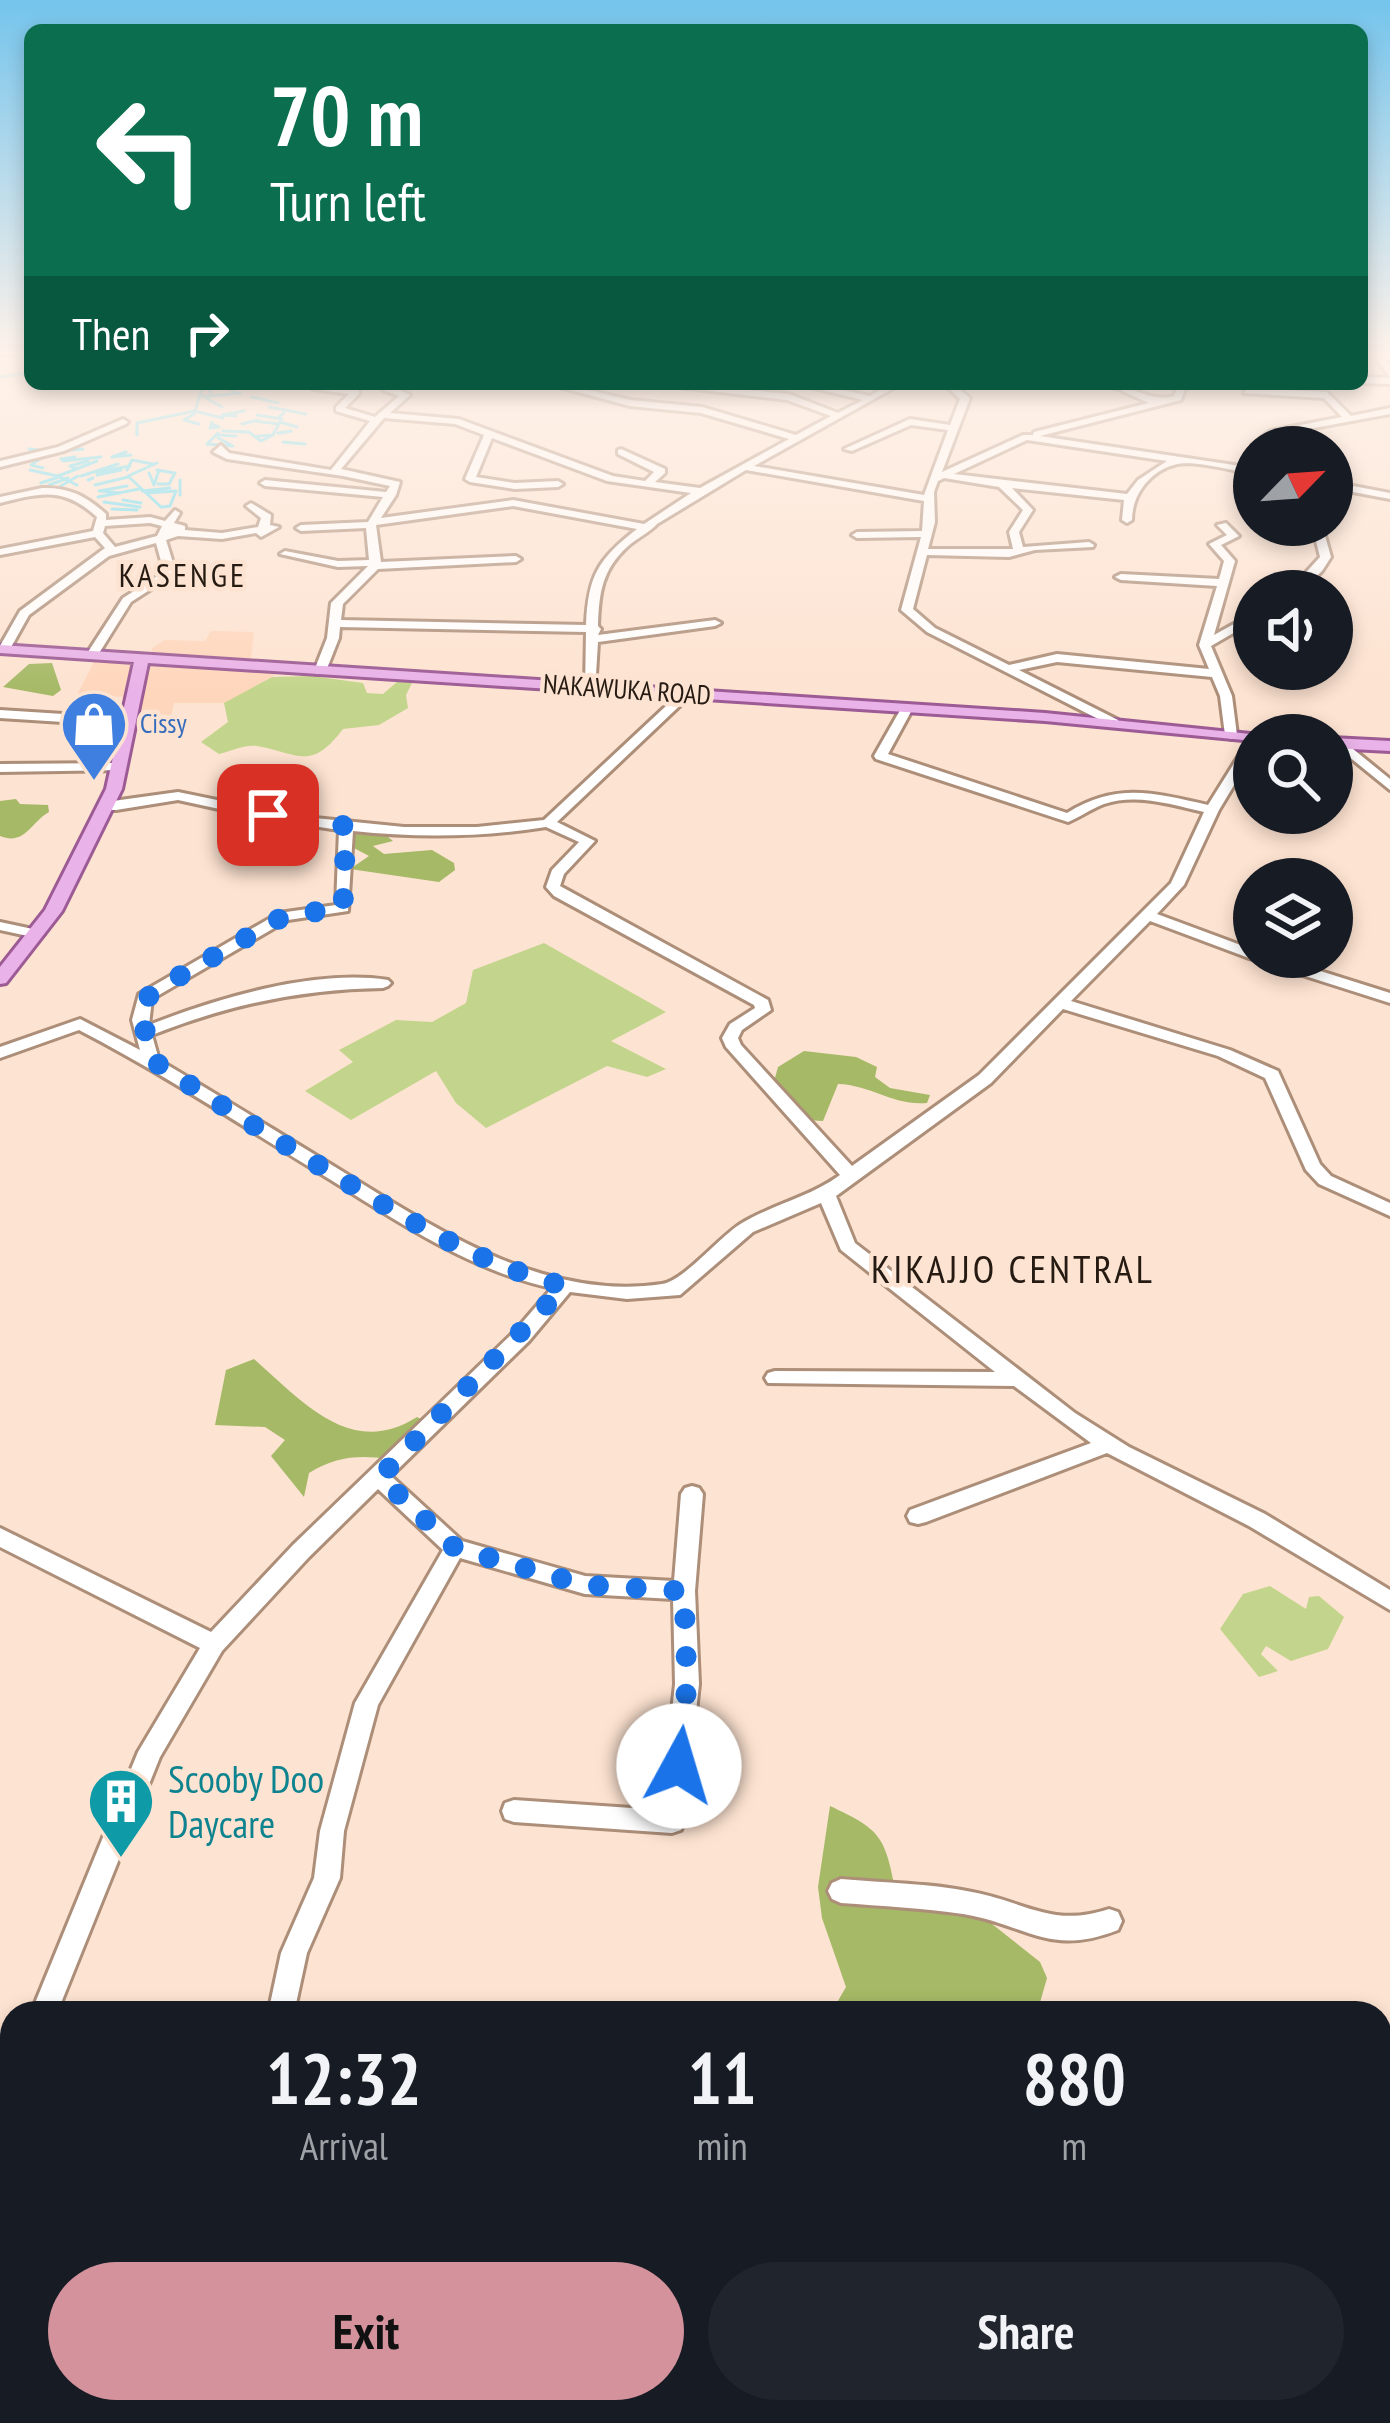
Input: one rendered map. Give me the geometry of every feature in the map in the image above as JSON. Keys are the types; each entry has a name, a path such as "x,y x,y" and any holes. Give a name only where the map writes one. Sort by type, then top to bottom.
{"main road":[{"name":"NAKAWUKA ROAD","path":"2,649 1114,723 1232,735"},
{"path":"0,979 69,884 106,806 142,659"},
{"path":"1353,745 1390,746"}],"street":[{"path":"296,467 394,482 372,524 375,564 337,603 320,671"},
{"path":"334,467 339,474"},
{"path":"475,467 470,479 514,486 558,484"},
{"path":"582,467 617,480 706,492"},
{"path":"531,506 582,467"},
{"path":"650,467 662,473 650,482"},
{"path":"942,467 928,499 926,534 907,610 931,630 1114,723"},
{"path":"939,477 960,467"},
{"path":"1127,520 1129,497 1138,482 1165,467"},
{"path":"591,688 602,567 649,528 706,492 750,468 928,499"},
{"path":"939,477 1129,497"},
{"path":"265,483 391,495"},
{"path":"1001,484 1028,510 1014,532 1019,550"},
{"path":"0,500 50,487 89,503 110,547 107,553"},
{"path":"1353,489 1390,496"},
{"path":"301,528 372,524 486,504 531,506 649,528"},
{"path":"251,506 267,518 257,541"},
{"path":"92,655 127,600 170,574 160,539 172,519"},
{"path":"0,552 100,528 172,519 191,530"},
{"path":"1222,525 1234,536 1214,544 1228,555 1205,645 1226,697 1232,735"},
{"path":"2,649 24,613 107,553 160,539 274,527"},
{"path":"856,535 926,534"},
{"path":"922,552 1089,545"},
{"path":"285,554 338,564 437,567 516,559"},
{"path":"429,589 437,567"},
{"path":"1121,577 1222,583"},
{"path":"335,623 594,634 715,623"},
{"path":"1205,645 1233,628"},
{"path":"1006,669 1057,658 1213,673"},
{"path":"548,823 685,694"},
{"path":"907,709 880,756 1068,818 1082,805 1118,794 1212,810"},
{"path":"0,714 125,722"},
{"path":"1353,757 1390,786"},
{"path":"0,768 118,767"},
{"path":"0,1053 80,1024 152,1060 266,1137 498,1269 565,1286 673,1290 747,1228 826,1194 985,1079 1147,915 1192,862 1212,810 1233,774"},
{"path":"106,806 137,806 173,795 346,826 483,831 548,823 588,842 557,873 553,887 762,1003 763,1010 736,1027 730,1038 734,1047 852,1177"},
{"path":"152,1060 142,1034 140,1009 152,992 284,916 343,908 346,826"},
{"path":"1147,915 1233,947"},
{"path":"0,926 37,934"},
{"path":"1327,978 1390,998"},
{"path":"142,1034 237,1000 330,984 383,982"},
{"path":"1061,1003 1224,1054 1272,1076 1312,1166 1325,1180 1388,1212"},
{"path":"826,1194 847,1246 1107,1445 1257,1520 1390,1601"},
{"path":"49,2001 150,1752 214,1645 565,1286"},
{"path":"775,1378 1016,1379"},
{"path":"918,1516 1107,1445"},
{"path":"380,1477 455,1548 584,1585 684,1591"},
{"path":"514,1810 672,1822 687,1684 684,1591 692,1494"},
{"path":"0,1537 214,1645"},
{"path":"283,2001 294,1953 327,1878 332,1831 367,1703 455,1548"},
{"path":"841,1891 977,1904 1022,1924 1086,1932 1109,1921"}],"shaded area":[{"path":"211,631 254,632 250,664 156,658 151,649 164,640 205,641"},
{"path":"96,658 137,662 130,697 77,695"},
{"path":"145,663 278,673 227,703 174,703 171,716 133,717"}],"green space":[{"path":"52,663 61,690 53,696 3,687 29,664"},
{"path":"312,676 363,683 367,693 383,694 398,681 413,681 406,695 408,708 379,725 343,729 313,755 252,746 219,754 201,742 228,722 224,703 272,677"},
{"path":"16,799 20,804 48,805 49,812 16,838 0,836 0,801"},
{"path":"382,832 393,841 373,846 384,854 432,850 454,863 455,870 439,882 350,869 369,856 352,847 352,835"},
{"path":"544,943 666,1012 611,1041 666,1069 647,1077 607,1066 486,1128 456,1103 436,1071 351,1120 305,1091 353,1062 339,1050 396,1020 432,1022 466,1003 473,970"},
{"path":"804,1051 856,1057 877,1067 875,1077 890,1088 930,1095 927,1103 838,1084 823,1121 805,1120 773,1085 778,1067"},
{"path":"254,1359 310,1407 349,1428 371,1432 417,1417 429,1423 390,1459 348,1458 309,1473 304,1497 271,1456 285,1440 265,1427 215,1425 226,1370"},
{"path":"1270,1586 1306,1609 1309,1597 1319,1596 1344,1617 1328,1649 1291,1661 1266,1646 1261,1654 1278,1671 1259,1677 1220,1629 1243,1594"},
{"path":"830,1806 877,1836 888,1856 895,1889 968,1905 1040,1962 1047,1978 1040,2001 838,2001 846,1987 822,1918 818,1887"}],"waterway":[{"path":"58,476 81,467"},
{"path":"81,476 109,467"},
{"path":"97,472 124,467"},
{"path":"144,491 128,476 148,467"},
{"path":"30,470 58,476"},
{"path":"97,475 121,470"},
{"path":"149,473 154,485 159,470"},
{"path":"158,484 169,484 175,473 159,470"},
{"path":"58,476 65,479"},
{"path":"69,481 78,476"},
{"path":"41,483 59,477"},
{"path":"95,485 128,477"},
{"path":"88,480 93,478"},
{"path":"49,485 65,479"},
{"path":"65,479 69,481"},
{"path":"180,480 180,495"},
{"path":"68,491 59,487 69,481"},
{"path":"69,481 77,485"},
{"path":"119,493 99,491 127,486"},
{"path":"144,491 170,488"},
{"path":"119,493 139,489"},
{"path":"144,491 161,507"},
{"path":"147,493 176,491 170,506 162,507"},
{"path":"98,497 119,493"},
{"path":"123,500 141,503"},
{"path":"104,502 140,507"},
{"path":"112,509 137,510"}],"place":[{"name":"Cissy","path":"94,783"},
{"name":"Scooby Doo Daycare","path":"121,1860"}],"district":[{"name":"KASENGE","path":"183,575"},
{"name":"KIKAJJO CENTRAL","path":"1013,1269"}],"route":[{"path":"268,815 346,826 343,908 284,916 145,997 140,1009 147,1049 152,1060 249,1126 409,1222 498,1269 565,1286 522,1336 380,1477 455,1548 584,1585 623,1592 684,1591 688,1663 679,1766"}]}
